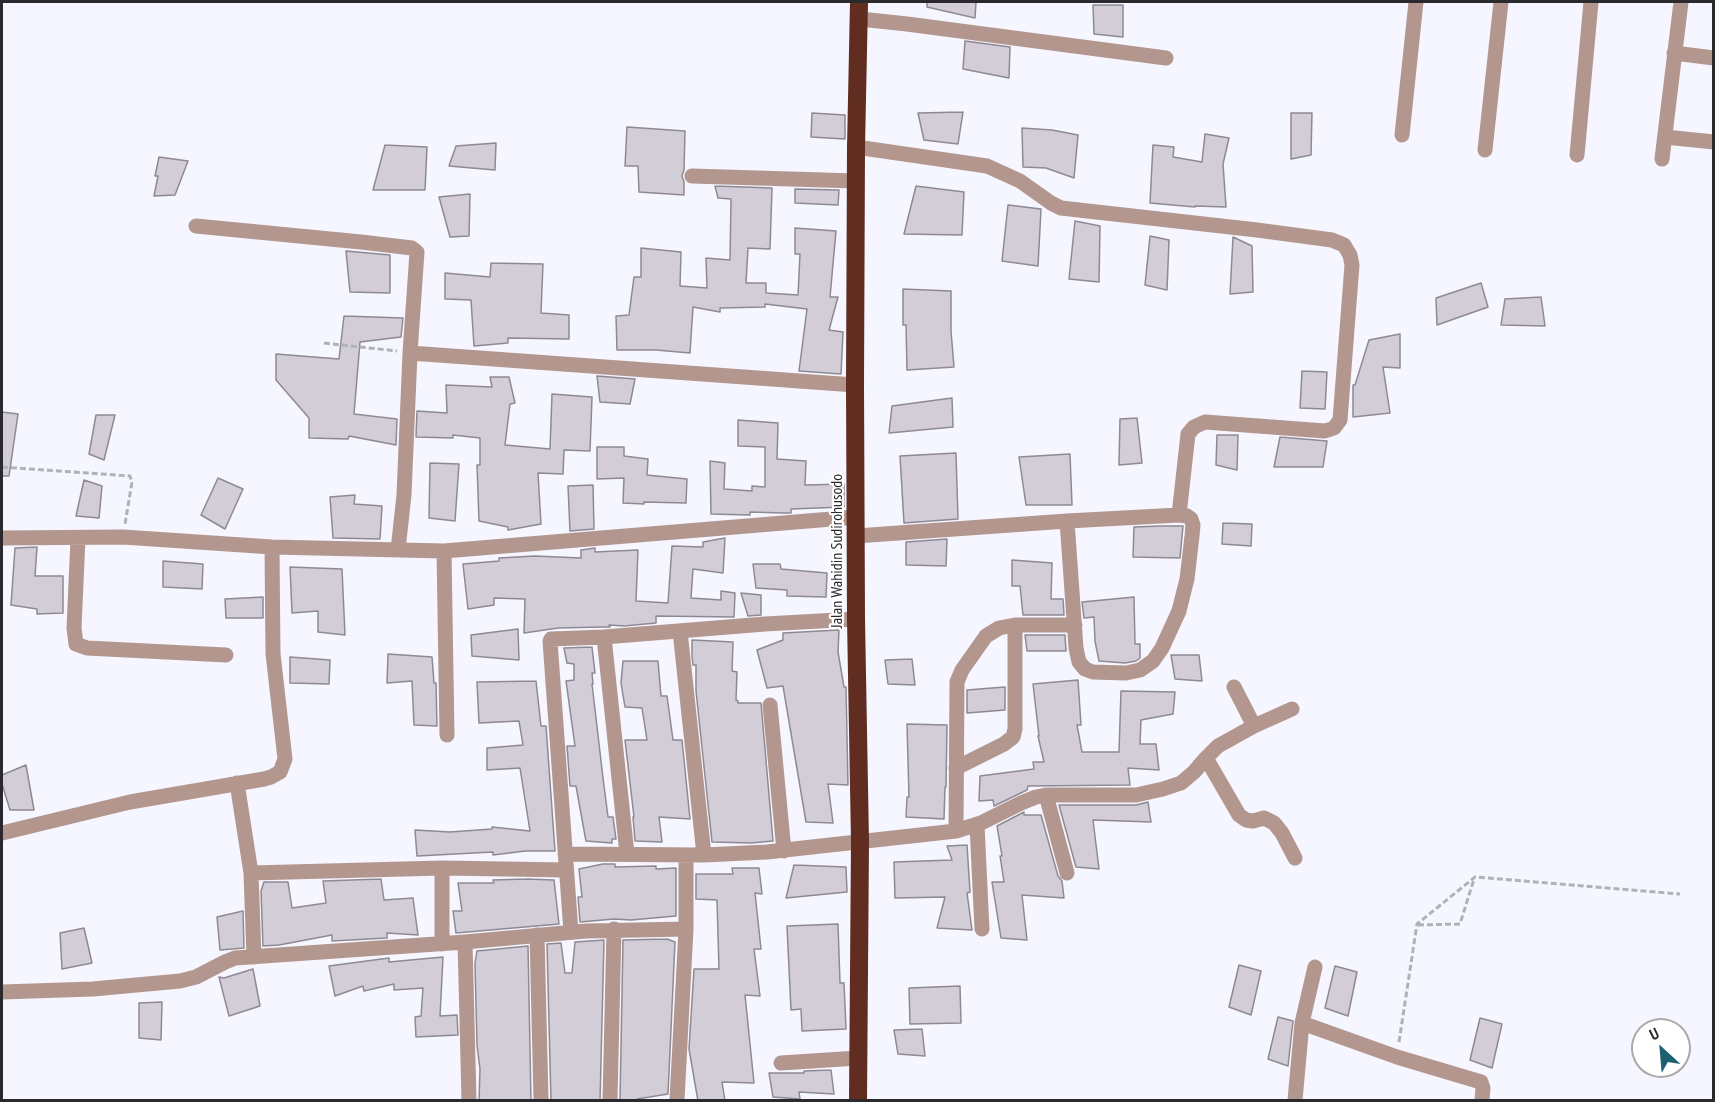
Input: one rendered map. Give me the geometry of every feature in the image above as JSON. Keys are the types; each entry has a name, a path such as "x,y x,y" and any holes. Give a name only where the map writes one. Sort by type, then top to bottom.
{"highway":[{"name":"Jalan Wahidin Sudirohusodo","path":"858,1101 860,842 855,385 859,10"}],"street":[{"path":"1402,135 1416,2"},
{"path":"1485,150 1501,2"},
{"path":"1577,155 1591,2"},
{"path":"1662,159 1681,2"},
{"path":"859,10 1166,58"},
{"path":"1674,53 1713,58"},
{"path":"1665,137 1713,142"},
{"path":"856,147 987,166 1020,181 1061,208 1257,230 1332,240 1344,245 1350,255 1352,265 1340,420 1334,428 1325,431 1205,422 1194,427 1188,434 1179,515"},
{"path":"692,176 856,181"},
{"path":"196,226 361,242 413,249 418,255 410,353 404,495 398,550"},
{"path":"410,353 855,385"},
{"path":"856,536 1067,521 1187,516 1191,519 1192,525 1187,579 1179,611 1153,661 1140,670 1126,673 1094,672 1085,669 1079,662 1076,648 1067,521"},
{"path":"2,538 123,537 273,547 444,550 856,517"},
{"path":"78,538 74,628 76,644 87,648 226,656"},
{"path":"2,833 130,802 276,775 285,759 273,654 273,547"},
{"path":"444,550 447,735"},
{"path":"571,932 550,641 552,638 604,637 856,619"},
{"path":"956,831 957,682 959,676 986,636 999,628 1015,625 1075,625"},
{"path":"956,768 1004,744 1013,737 1015,729 1015,625"},
{"path":"680,631 704,855"},
{"path":"604,637 627,854"},
{"path":"1234,687 1254,726"},
{"path":"770,705 784,851"},
{"path":"251,873 565,862 627,854 704,855 784,851 956,831 976,825 1028,800 1046,795 1136,795 1181,783 1218,746 1292,709"},
{"path":"1206,758 1239,815 1246,820 1264,818 1274,823 1295,858"},
{"path":"237,783 251,873 254,957"},
{"path":"1046,795 1067,873"},
{"path":"976,825 982,929"},
{"path":"677,1101 686,929 686,855"},
{"path":"442,868 442,944"},
{"path":"2,992 93,989 180,981 196,977 230,960 254,957 614,929 686,929"},
{"path":"610,1101 614,929"},
{"path":"537,935 541,1101"},
{"path":"465,942 469,1101"},
{"path":"1295,1101 1302,1023 1315,967"},
{"path":"1302,1023 1397,1057 1481,1082 1482,1101"},
{"path":"782,1063 858,1058"}],"path":[{"path":"324,343 410,353"},
{"path":"2,467 131,477 123,537"},
{"path":"1417,925 1460,924 1475,878"},
{"path":"1397,1057 1417,925 1475,878 1680,894"}],"building":[{"path":"927,2 976,2 975,18 927,7"},
{"path":"1093,5 1123,5 1123,37 1094,34"},
{"path":"965,41 1010,47 1009,78 963,69"},
{"path":"963,112 958,144 924,140 918,113"},
{"path":"812,113 845,115 845,139 811,137"},
{"path":"1291,113 1312,113 1311,155 1291,159"},
{"path":"627,127 685,131 682,176 684,195 639,192 638,166 625,166"},
{"path":"1022,128 1078,135 1074,178 1046,168 1023,167"},
{"path":"1205,134 1229,138 1223,164 1226,207 1150,203 1153,145 1174,147 1173,157 1202,162"},
{"path":"496,143 495,170 449,166 456,146"},
{"path":"385,145 427,147 425,190 373,190"},
{"path":"159,157 188,161 175,195 154,196"},
{"path":"715,186 772,188 770,249 748,248 746,283 766,283 766,293 798,295 800,254 795,254 795,228 836,231 830,297 838,297 829,330 843,332 841,374 799,371 807,309 765,304 765,307 720,308 720,312 693,307 690,353 617,350 616,316 629,315 634,277 641,277 641,248 681,252 680,286 707,288 706,258 730,260 731,199 718,198"},
{"path":"916,186 964,192 962,235 904,234"},
{"path":"795,189 839,190 838,205 795,203"},
{"path":"470,194 469,236 450,237 439,197"},
{"path":"1008,205 1041,209 1038,266 1002,261"},
{"path":"1075,221 1100,226 1099,282 1069,279"},
{"path":"1150,236 1169,240 1167,290 1145,285"},
{"path":"1233,237 1252,246 1253,292 1230,294"},
{"path":"346,251 390,255 390,293 350,292"},
{"path":"491,263 543,264 541,313 569,315 569,339 508,338 508,343 474,346 471,300 445,299 445,273 490,277"},
{"path":"1481,283 1488,307 1437,325 1436,298"},
{"path":"903,289 951,291 954,367 907,370"},
{"path":"1541,297 1545,326 1501,325 1505,299"},
{"path":"344,316 403,318 401,337 360,342 354,414 397,419 396,445 349,436 348,439 309,438 309,418 276,380 276,354 339,359"},
{"path":"1400,334 1400,368 1383,367 1390,413 1353,417 1353,385 1355,385 1369,340"},
{"path":"1302,371 1327,372 1325,409 1300,408"},
{"path":"597,376 635,379 630,404 600,402"},
{"path":"490,377 509,377 515,403 510,404 505,445 550,449 552,394 592,397 590,451 564,450 563,474 538,473 541,524 508,530 508,527 479,521 477,465 480,465 480,438 453,435 453,438 416,437 417,411 447,413 446,385 492,387"},
{"path":"952,398 953,427 889,433 892,406"},
{"path":"2,412 18,414 9,476 2,476"},
{"path":"96,415 115,415 104,460 89,454"},
{"path":"1137,418 1142,463 1119,465 1120,419"},
{"path":"738,420 778,423 777,459 806,461 805,485 844,484 844,507 791,509 791,513 711,514 710,461 725,463 724,489 752,491 752,486 765,487 765,447 738,446"},
{"path":"1217,435 1238,435 1237,470 1216,465"},
{"path":"1280,437 1327,441 1323,467 1274,467"},
{"path":"597,447 624,447 624,456 648,459 647,475 687,479 686,503 623,503 624,478 597,479"},
{"path":"956,453 958,519 904,523 900,456"},
{"path":"1070,454 1072,505 1026,505 1019,457"},
{"path":"430,463 459,464 455,521 429,518"},
{"path":"218,478 243,489 225,529 201,515"},
{"path":"84,480 102,486 99,518 76,516"},
{"path":"593,485 594,529 570,531 568,486"},
{"path":"355,495 354,504 382,506 380,539 333,538 330,497"},
{"path":"1223,523 1252,524 1251,546 1222,544"},
{"path":"1183,526 1180,558 1133,557 1134,527"},
{"path":"725,538 723,573 693,569 691,598 721,600 721,591 735,593 734,617 656,616 656,623 558,628 524,633 525,599 494,598 494,605 468,609 463,564 499,561 499,558 535,556 581,558 581,550 595,548 595,552 638,550 636,601 668,603 672,546 703,547 703,542"},
{"path":"947,539 946,566 906,565 906,542"},
{"path":"37,547 35,576 63,576 63,613 37,614 37,609 11,605 15,548"},
{"path":"1012,560 1052,563 1051,599 1063,599 1064,615 1023,615 1020,586 1012,586"},
{"path":"163,561 203,564 202,589 163,587"},
{"path":"753,564 780,564 781,569 827,573 826,597 787,596 787,590 756,588"},
{"path":"290,567 342,569 345,635 318,632 318,611 292,613"},
{"path":"741,593 761,595 761,615 748,616"},
{"path":"263,597 263,618 226,618 225,599"},
{"path":"1134,597 1135,644 1140,644 1140,658 1125,663 1099,661 1094,617 1084,618 1082,602"},
{"path":"518,629 519,660 472,656 471,635"},
{"path":"839,630 838,652 844,687 846,687 848,785 828,784 833,823 806,822 783,686 767,688 757,650 783,640 783,633"},
{"path":"1025,635 1065,635 1066,651 1027,651"},
{"path":"692,640 733,642 732,671 737,672 736,700 738,703 761,703 773,841 712,842"},
{"path":"592,647 595,673 592,673 592,684 603,778 608,817 613,817 616,839 612,839 612,843 586,841 576,786 570,786 567,746 575,746 566,681 574,680 574,664 567,663 564,648"},
{"path":"388,654 432,657 434,683 436,683 437,726 414,725 412,681 387,683"},
{"path":"1171,655 1199,655 1202,681 1175,679"},
{"path":"290,657 330,660 329,684 290,683"},
{"path":"912,659 915,685 888,684 885,660"},
{"path":"623,661 658,661 661,696 667,696 673,740 682,740 690,819 659,817 662,842 635,841 625,740 647,740 642,708 625,707 621,683"},
{"path":"1078,680 1081,725 1077,725 1082,752 1119,752 1121,691 1175,692 1173,714 1141,720 1140,744 1156,744 1159,770 1128,768 1130,785 1028,786 1027,790 994,806 993,800 979,801 980,776 1034,769 1033,762 1044,762 1038,736 1033,684"},
{"path":"536,681 541,726 546,726 555,851 417,856 415,830 450,832 492,829 492,827 530,831 520,768 487,770 487,748 523,745 519,721 479,723 477,682"},
{"path":"1005,687 1005,710 967,713 967,690"},
{"path":"907,724 947,725 944,819 906,817 907,797 909,797"},
{"path":"26,765 34,810 10,810 2,784 2,775"},
{"path":"1148,802 1151,822 1093,820 1099,869 1076,867 1059,805 1136,805"},
{"path":"1024,812 1024,815 1041,815 1058,876 1062,881 1064,898 1022,895 1027,940 1001,938 992,882 1004,882 997,826"},
{"path":"967,845 970,892 967,893 972,930 937,928 945,897 895,898 894,862 952,860 947,846"},
{"path":"615,864 615,867 676,868 676,916 580,922 578,897 582,897 579,869"},
{"path":"794,865 846,867 847,892 786,898"},
{"path":"732,868 759,868 762,894 755,893 761,949 754,949 760,996 745,995 754,1083 722,1082 725,1101 698,1101 689,1049 694,969 719,969 717,900 696,899 696,874 733,874"},
{"path":"381,879 384,900 413,898 418,935 387,933 387,938 332,941 332,935 263,946 261,891 264,882 288,882 292,908 326,903 323,881"},
{"path":"493,880 554,880 559,924 456,933 453,911 462,911 458,883 494,883"},
{"path":"243,911 244,948 220,950 217,917"},
{"path":"838,924 840,983 844,983 846,1029 802,1031 801,1009 791,1010 787,926"},
{"path":"84,928 92,963 62,969 60,933"},
{"path":"667,939 675,942 668,1094 637,1099 637,1101 620,1101 623,940"},
{"path":"604,940 600,1101 551,1101 547,944 561,943 565,973 572,973 575,942"},
{"path":"528,946 531,1101 479,1101 480,1069 477,1045 475,963 477,951"},
{"path":"443,957 440,1016 457,1015 458,1035 416,1037 415,1017 421,1016 423,988 394,990 394,984 364,991 363,986 335,996 329,966 389,958 389,962"},
{"path":"1239,965 1261,971 1251,1015 1229,1007"},
{"path":"1335,966 1357,972 1348,1016 1325,1008"},
{"path":"253,969 260,1006 229,1016 219,977 224,978"},
{"path":"960,986 961,1023 910,1024 909,988"},
{"path":"162,1002 161,1040 139,1038 139,1003"},
{"path":"1278,1017 1293,1021 1288,1066 1268,1059"},
{"path":"1480,1018 1502,1024 1492,1068 1470,1060"},
{"path":"922,1029 925,1056 898,1054 894,1030"},
{"path":"831,1070 834,1094 799,1092 800,1099 773,1097 769,1073"}]}
